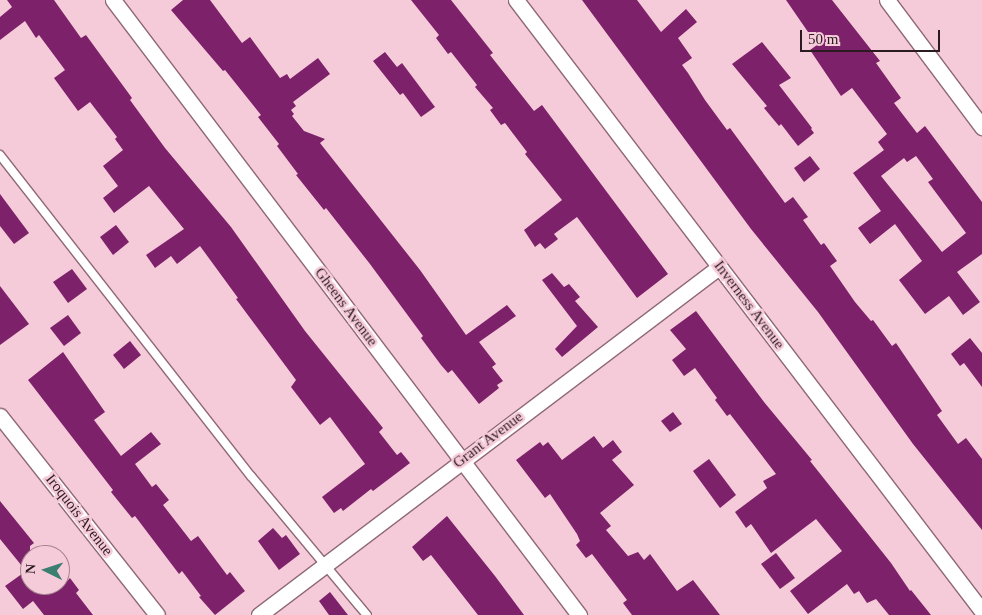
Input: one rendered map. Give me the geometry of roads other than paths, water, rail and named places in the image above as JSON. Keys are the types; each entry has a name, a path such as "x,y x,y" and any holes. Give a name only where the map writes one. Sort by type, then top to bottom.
{"street":[{"name":"Gheens Avenue","path":"113,0 579,615"},
{"name":"Inverness Avenue","path":"516,0 982,611"},
{"path":"887,0 982,127"},
{"name":"Grant Avenue","path":"259,615 719,267"},
{"name":"Iroquois Avenue","path":"0,416 157,615"}],"lane":[{"path":"0,155 251,476 367,615"}]}
